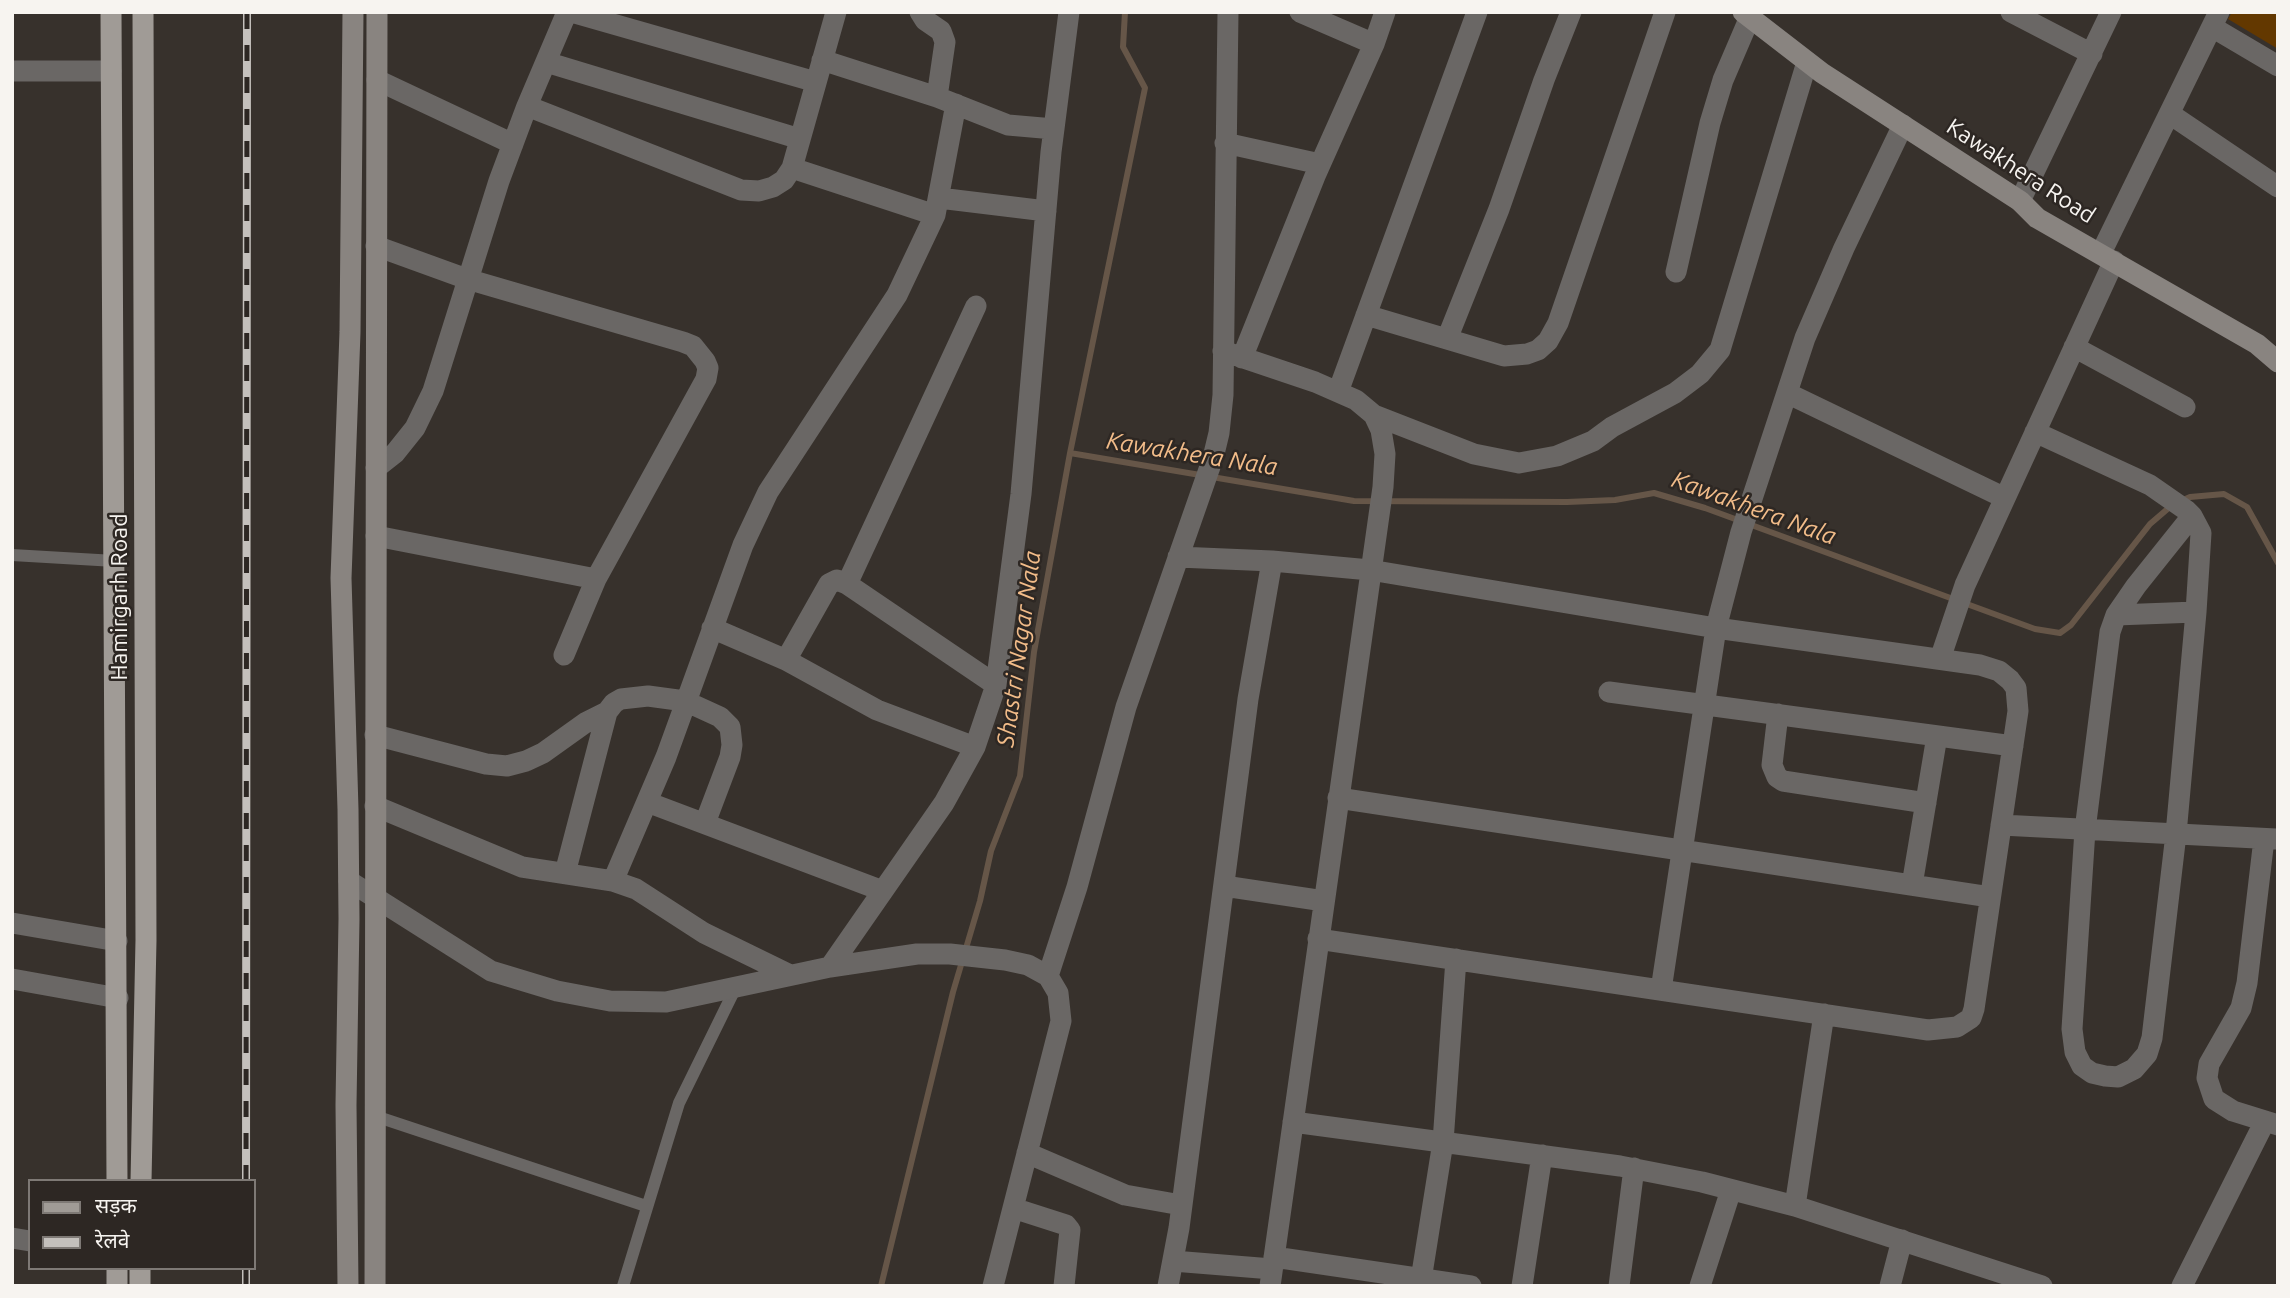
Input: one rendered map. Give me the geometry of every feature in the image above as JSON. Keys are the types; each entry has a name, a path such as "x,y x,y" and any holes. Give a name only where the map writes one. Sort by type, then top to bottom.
{"main road":[{"name":"Hamirgarh Road","path":"111,12 117,1179"},
{"name":"Hamirgarh Road","path":"141,1179 146,940 143,12"}],"street":[{"path":"348,1286 346,1105 349,881 341,578 350,332 353,12"},
{"path":"375,1286 377,12"},
{"path":"376,468 395,453 415,428 433,391 467,279 513,144 569,12 816,82"},
{"path":"527,106 741,190 759,191 773,187 784,180 792,168 836,12"},
{"path":"613,881 666,757 743,545 768,492 897,295 937,206 946,100 945,42 942,31 925,20 919,12"},
{"path":"830,967 939,811 975,747 996,685 1021,494 1054,129 1069,12"},
{"path":"1228,12 1225,143 1233,354"},
{"path":"1300,12 1374,44"},
{"path":"1048,976 1077,887 1126,707 1213,458 1233,354 1374,44 1385,12"},
{"path":"1338,392 1477,12"},
{"path":"1447,339 1499,209 1571,12"},
{"path":"1366,315 1504,356 1538,350 1548,341 1558,323 1665,12"},
{"path":"2011,12 2092,54"},
{"path":"2020,201 2111,12"},
{"path":"1676,272 1710,123 1747,15"},
{"name":"Kawakhera Road","path":"1747,15 1807,62 2020,201 2037,218 2257,344 2278,362"},
{"path":"1940,659 1965,585 2074,347 2107,257 2170,114 2216,19 2278,66"},
{"path":"822,60 946,100 1008,125 1054,129"},
{"path":"546,62 800,139"},
{"path":"1233,354 1315,382 1356,400 1374,415 1474,454 1519,463 1557,456 1593,441 1612,427 1675,393 1700,374 1720,350 1807,62"},
{"path":"12,71 111,71"},
{"path":"377,80 513,144"},
{"path":"2170,114 2278,187"},
{"path":"1661,990 1716,628 1741,532 1805,338 1844,248 1903,125"},
{"path":"1225,143 1320,164"},
{"path":"792,168 937,206 1046,211"},
{"path":"376,246 467,279 683,342 692,346 705,361 708,368 706,379 596,579 564,655"},
{"path":"847,584 976,306"},
{"path":"2074,347 2185,407"},
{"path":"1787,393 2005,498"},
{"path":"1272,1271 1383,487 1385,454 1381,430 1374,415"},
{"path":"2035,432 2150,485 2183,509 2199,527 2202,541 2176,834 2152,1038 2147,1054 2134,1069 2118,1077 2105,1076 2092,1073 2082,1066 2075,1052 2072,1029 2085,830 2110,632 2116,615 2183,509"},
{"path":"376,536 596,579"},
{"path":"1178,557 1272,561 1370,570 1716,628 1980,665 1999,671 2010,680 2018,697 1974,1009 1971,1018 1949,1030 1928,1030 1318,939"},
{"path":"1168,1286 1248,699 1272,561"},
{"path":"786,660 829,584 837,580 847,584 996,685"},
{"path":"2116,615 2196,612"},
{"path":"712,628 786,660 877,710 975,747"},
{"path":"1609,692 2013,746"},
{"path":"565,873 607,712 614,703 632,696 685,701 720,717 730,727 730,757 705,823"},
{"path":"375,735 486,764 507,766 543,753 585,723 607,712"},
{"path":"1778,714 1772,765 1777,777 1783,781 1926,803"},
{"path":"1912,885 1937,736"},
{"path":"1338,798 1990,897"},
{"path":"647,802 883,891"},
{"path":"376,806 522,867 613,881 636,888 704,933 790,975"},
{"path":"2001,825 2271,839 2241,1008 2209,1064 2207,1078 2214,1099 2233,1111 2272,1123 2182,1286"},
{"path":"349,881 491,971 557,991 610,1002 666,1002 830,967 917,954 950,954 1005,960 1028,965 1048,976 1058,993 1061,1021 993,1286"},
{"path":"1224,886 1324,901"},
{"path":"12,923 117,941"},
{"path":"1421,1282 1443,1142 1456,959"},
{"path":"12,979 118,998"},
{"path":"1795,1206 1824,1014"},
{"path":"1293,1122 1634,1168 1795,1206 1902,1240 2000,1279 2042,1286"},
{"path":"1027,1153 1125,1195 1181,1205"},
{"path":"1522,1286 1542,1155"},
{"path":"1619,1286 1634,1168"},
{"path":"1700,1286 1731,1190"},
{"path":"1013,1208 1066,1225 1070,1230 1064,1286"},
{"path":"1890,1286 1902,1240"},
{"path":"1173,1261 1471,1286"}],"lane":[{"path":"12,555 115,561"},
{"path":"623,1286 680,1103 736,987"},
{"path":"375,1116 646,1206"}],"shaded area":[{"path":"2232,12 2278,12 2278,49 2228,19"}],"waterway":[{"name":"Shastri Nagar Nala","path":"881,1286 953,992 980,901 991,851 1020,776 1034,652 1070,453 1145,88 1123,47 1125,12"},
{"name":"Kawakhera Nala","path":"1070,453 1354,501 1567,502 1615,500 1654,493 1705,508 2035,629 2060,633 2071,625 2150,524 2171,506"},
{"name":"Kawakhera Nala","path":"2181,501 2190,497 2224,494 2247,507 2278,563"}],"railway":[{"path":"246,1179 247,12"},
{"path":"246,1270 246,1286"}]}
